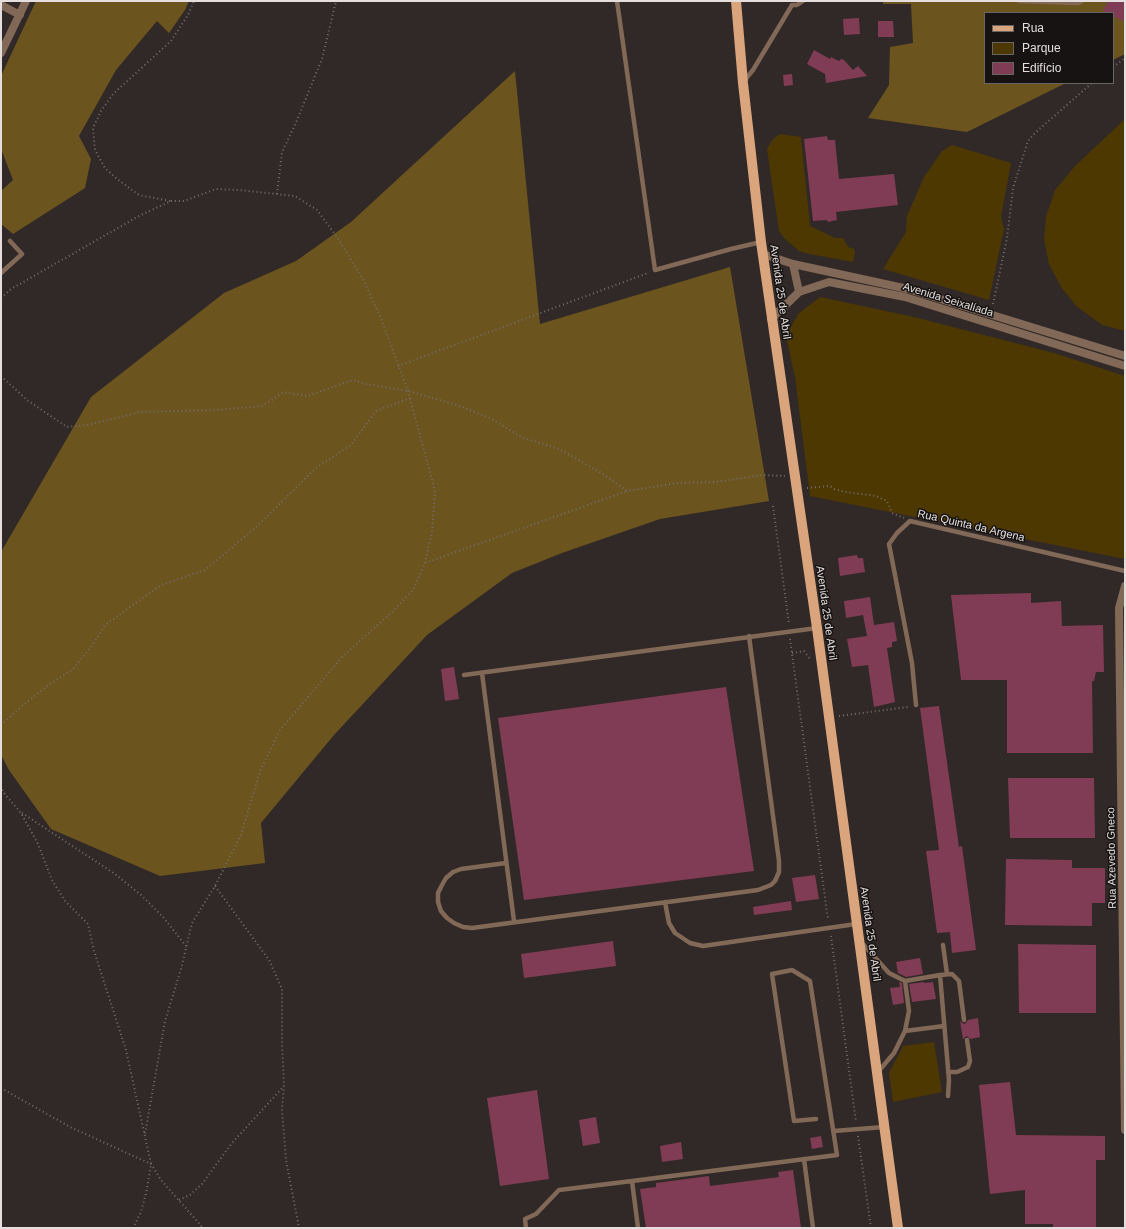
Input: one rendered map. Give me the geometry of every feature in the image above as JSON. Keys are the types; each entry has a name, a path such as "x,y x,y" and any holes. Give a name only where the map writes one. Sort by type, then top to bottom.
{"main road":[{"name":"Avenida 25 de Abril","path":"736,1 743,83 771,318 817,628 898,1228"}],"street":[{"path":"1,53 26,1"},
{"path":"1,5 20,15"},
{"name":"Avenida Seixalíada","path":"763,254 793,264 908,289 1125,356"},
{"path":"793,264 799,292"},
{"name":"Avenida Seixalíada","path":"771,318 799,292 829,282 905,298 1125,366"},
{"name":"Rua Azevedo Gneco","path":"1125,586 1119,608 1124,892 1125,1130"}],"lane":[{"path":"617,1 655,270 761,242"},
{"path":"743,83 753,70 790,3 797,5 803,1"},
{"path":"1018,1 1078,3 1082,1"},
{"path":"1,273 22,254 10,241"},
{"name":"Rua Quinta da Argena","path":"916,705 912,663 889,544 897,533 910,521 1125,571"},
{"path":"464,675 817,628"},
{"path":"506,863 462,869 454,872 446,878 438,893 438,902 447,918 463,927 472,928 514,921 762,889 771,885 779,872 779,861 749,636"},
{"path":"482,673 514,921"},
{"path":"664,902 669,923 675,933 684,940 697,945 710,946 856,924"},
{"path":"858,938 889,973 906,981 952,974 959,981 964,1020"},
{"path":"943,945 947,974"},
{"path":"526,1228 526,1219 536,1214 559,1190 837,1154 810,981 792,970 772,974 794,1120 816,1119"},
{"path":"940,975 948,1072 948,1096"},
{"path":"877,1074 894,1053 905,1031 909,1011 906,981"},
{"path":"905,1031 944,1026"},
{"path":"948,1072 957,1072 968,1067 970,1061 967,1040"},
{"path":"834,1132 884,1127"},
{"path":"804,1159 813,1228"},
{"path":"632,1181 638,1228"}],"path":[{"path":"145,1134 165,1021 181,969 192,923 216,886 241,835 260,771 280,730 342,657 392,612 413,590 425,563 432,532 434,491 408,391 382,321 363,279 337,237 317,210 295,196 239,190 216,189 184,201 171,201 139,195 105,168 95,150 93,128 101,112 113,94 171,41 188,16 194,1"},
{"path":"277,194 282,152 295,125 322,59 336,1"},
{"path":"1114,66 1125,58"},
{"path":"993,304 1007,238 1013,188 1028,141 1036,132 1091,84"},
{"path":"1,298 11,289 139,216 171,201"},
{"path":"398,366 655,270"},
{"path":"1,376 27,400 67,427 88,426 140,412 217,410 262,406 284,392 307,396 353,380 366,384 408,391 457,405 492,419 521,437 559,449 603,474 627,491"},
{"path":"1,725 50,684 73,669 91,647 105,625 161,585 205,570 254,528 316,468 351,445 376,411 410,398"},
{"path":"425,563 627,491 677,483 715,482 763,474 794,477"},
{"path":"807,488 830,486 834,489 846,492 876,496 887,501 892,513 910,521"},
{"path":"772,506 870,1228"},
{"path":"792,652 804,652 812,663"},
{"path":"828,718 916,705"},
{"path":"1,786 3,792 21,813 38,844 52,880 65,901 88,924 94,952 126,1050 145,1134 150,1164 147,1189 141,1212 132,1228"},
{"path":"21,813 115,874 141,895 163,916 186,946"},
{"path":"216,886 268,960 282,989 284,1086 282,1110 286,1160 298,1228"},
{"path":"179,1200 190,1195 202,1184 232,1143 284,1086"},
{"path":"1,1088 70,1127 150,1164 203,1228"}],"green space":[{"path":"1125,119 1125,331 1102,325 1076,306 1061,287 1049,264 1044,239 1046,217 1055,190 1075,166"},
{"path":"780,134 801,137 810,226 835,238 843,238 848,247 854,249 855,252 853,262 799,251 784,238 779,231 767,149 772,140"},
{"path":"952,145 1011,163 1001,217 1004,229 989,300 883,269 906,232 907,216 924,177 942,151"},
{"path":"820,297 914,317 1054,353 1125,376 1125,559 810,496 795,377 786,336 798,314"},
{"path":"934,1042 942,1092 893,1102 889,1073 903,1046"}],"shaded area":[{"path":"36,1 189,1 185,10 169,33 157,21 116,70 79,136 91,159 85,188 13,234 1,224 1,191 13,180 1,149 1,76"},
{"path":"883,1 1125,1 1125,54 1114,60 1114,12 984,12 984,84 1064,84 967,132 868,118 889,85 890,47 913,43 911,4 883,4"},
{"path":"515,71 540,324 730,267 769,501 660,519 562,553 512,573 427,635 334,735 261,823 265,863 160,876 51,829 9,770 1,755 1,552 91,397 224,293 296,261 351,222"}],"building":[{"path":"1108,1 1125,1 1125,22 1114,16 1114,12 1103,11"},
{"path":"859,18 860,34 844,35 843,19"},
{"path":"878,21 893,21 894,37 878,37"},
{"path":"814,50 830,59 831,57 839,61 841,59 844,60 853,70 858,66 867,76 826,83 825,74 807,64"},
{"path":"792,74 793,85 784,86 783,75"},
{"path":"827,136 828,140 835,140 839,179 894,174 898,205 836,212 837,220 828,222 827,220 813,221 804,139"},
{"path":"857,555 858,558 863,558 865,572 840,576 838,558"},
{"path":"1031,593 1031,603 1061,601 1062,626 1103,625 1104,672 1096,672 1094,681 1092,681 1093,753 1007,753 1007,680 961,680 951,595"},
{"path":"870,597 874,625 894,622 897,641 892,642 892,647 887,648 895,702 874,707 868,665 852,667 847,639 867,636 863,615 846,618 844,601"},
{"path":"454,667 459,699 445,701 441,669"},
{"path":"726,687 754,871 524,900 498,718"},
{"path":"939,706 959,847 962,846 976,950 952,953 950,932 937,933 926,851 939,850 920,708"},
{"path":"1008,778 1094,778 1095,838 1010,838"},
{"path":"1006,859 1072,860 1072,868 1105,868 1105,903 1092,903 1092,926 1005,925"},
{"path":"815,875 819,899 796,902 792,878"},
{"path":"791,901 792,910 754,915 753,907"},
{"path":"613,941 616,966 524,978 521,954"},
{"path":"1018,944 1096,945 1096,1013 1019,1013"},
{"path":"920,958 923,974 906,977 898,973 896,962"},
{"path":"899,982 902,983 904,1003 893,1005 890,988 900,987"},
{"path":"933,982 936,999 912,1002 909,984"},
{"path":"978,1018 980,1037 970,1039 967,1036 963,1039 960,1021 965,1024 968,1020"},
{"path":"1010,1082 1016,1135 1105,1136 1105,1160 1096,1160 1096,1228 1053,1228 1053,1224 1025,1224 1025,1190 990,1194 979,1085"},
{"path":"537,1090 549,1179 500,1186 487,1098"},
{"path":"596,1117 600,1143 583,1146 579,1120"},
{"path":"821,1136 823,1147 812,1149 810,1138"},
{"path":"681,1142 683,1159 662,1162 660,1146"},
{"path":"793,1170 801,1228 646,1228 640,1189 656,1187 656,1183 709,1176 710,1186 779,1177 778,1172"}]}
